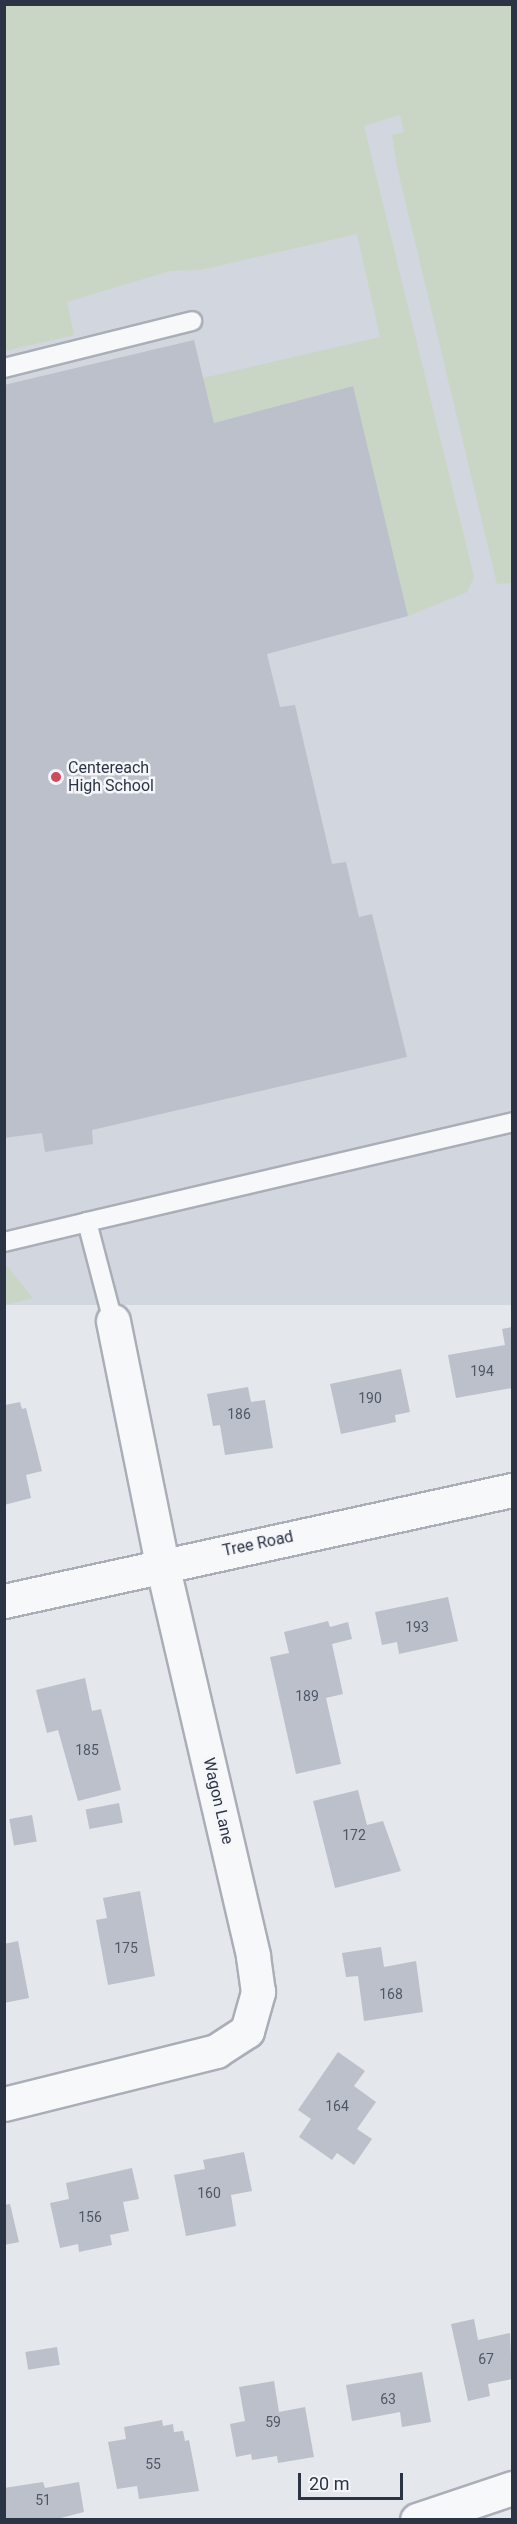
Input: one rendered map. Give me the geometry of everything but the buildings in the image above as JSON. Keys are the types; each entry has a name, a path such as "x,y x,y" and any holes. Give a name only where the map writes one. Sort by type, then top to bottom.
{"street":[{"name":"Wagon Lane","path":"4,2104 183,2062 216,2051 247,2031 258,1992 254,1955 162,1564 113,1321"},
{"name":"Tree Road","path":"4,1601 162,1564 513,1490"},
{"path":"417,2520 513,2487"}],"lane":[{"path":"4,368 192,321"},
{"path":"8,1238 87,1222 513,1122"},
{"path":"87,1222 113,1321"}],"shaded area":[{"path":"4,5 512,5 512,1305 4,1305"}],"green space":[{"path":"4,5 512,5 512,587 511,583 497,584 397,167 392,135 404,132 400,115 364,126 474,577 467,592 408,616 352,386 214,423 203,378 380,337 357,234 200,270 170,271 67,302 74,335 5,351"},
{"path":"5,1266 7,1266 33,1298 5,1305"}],"place":[{"name":"Centereach High School","path":"56,777"}]}
